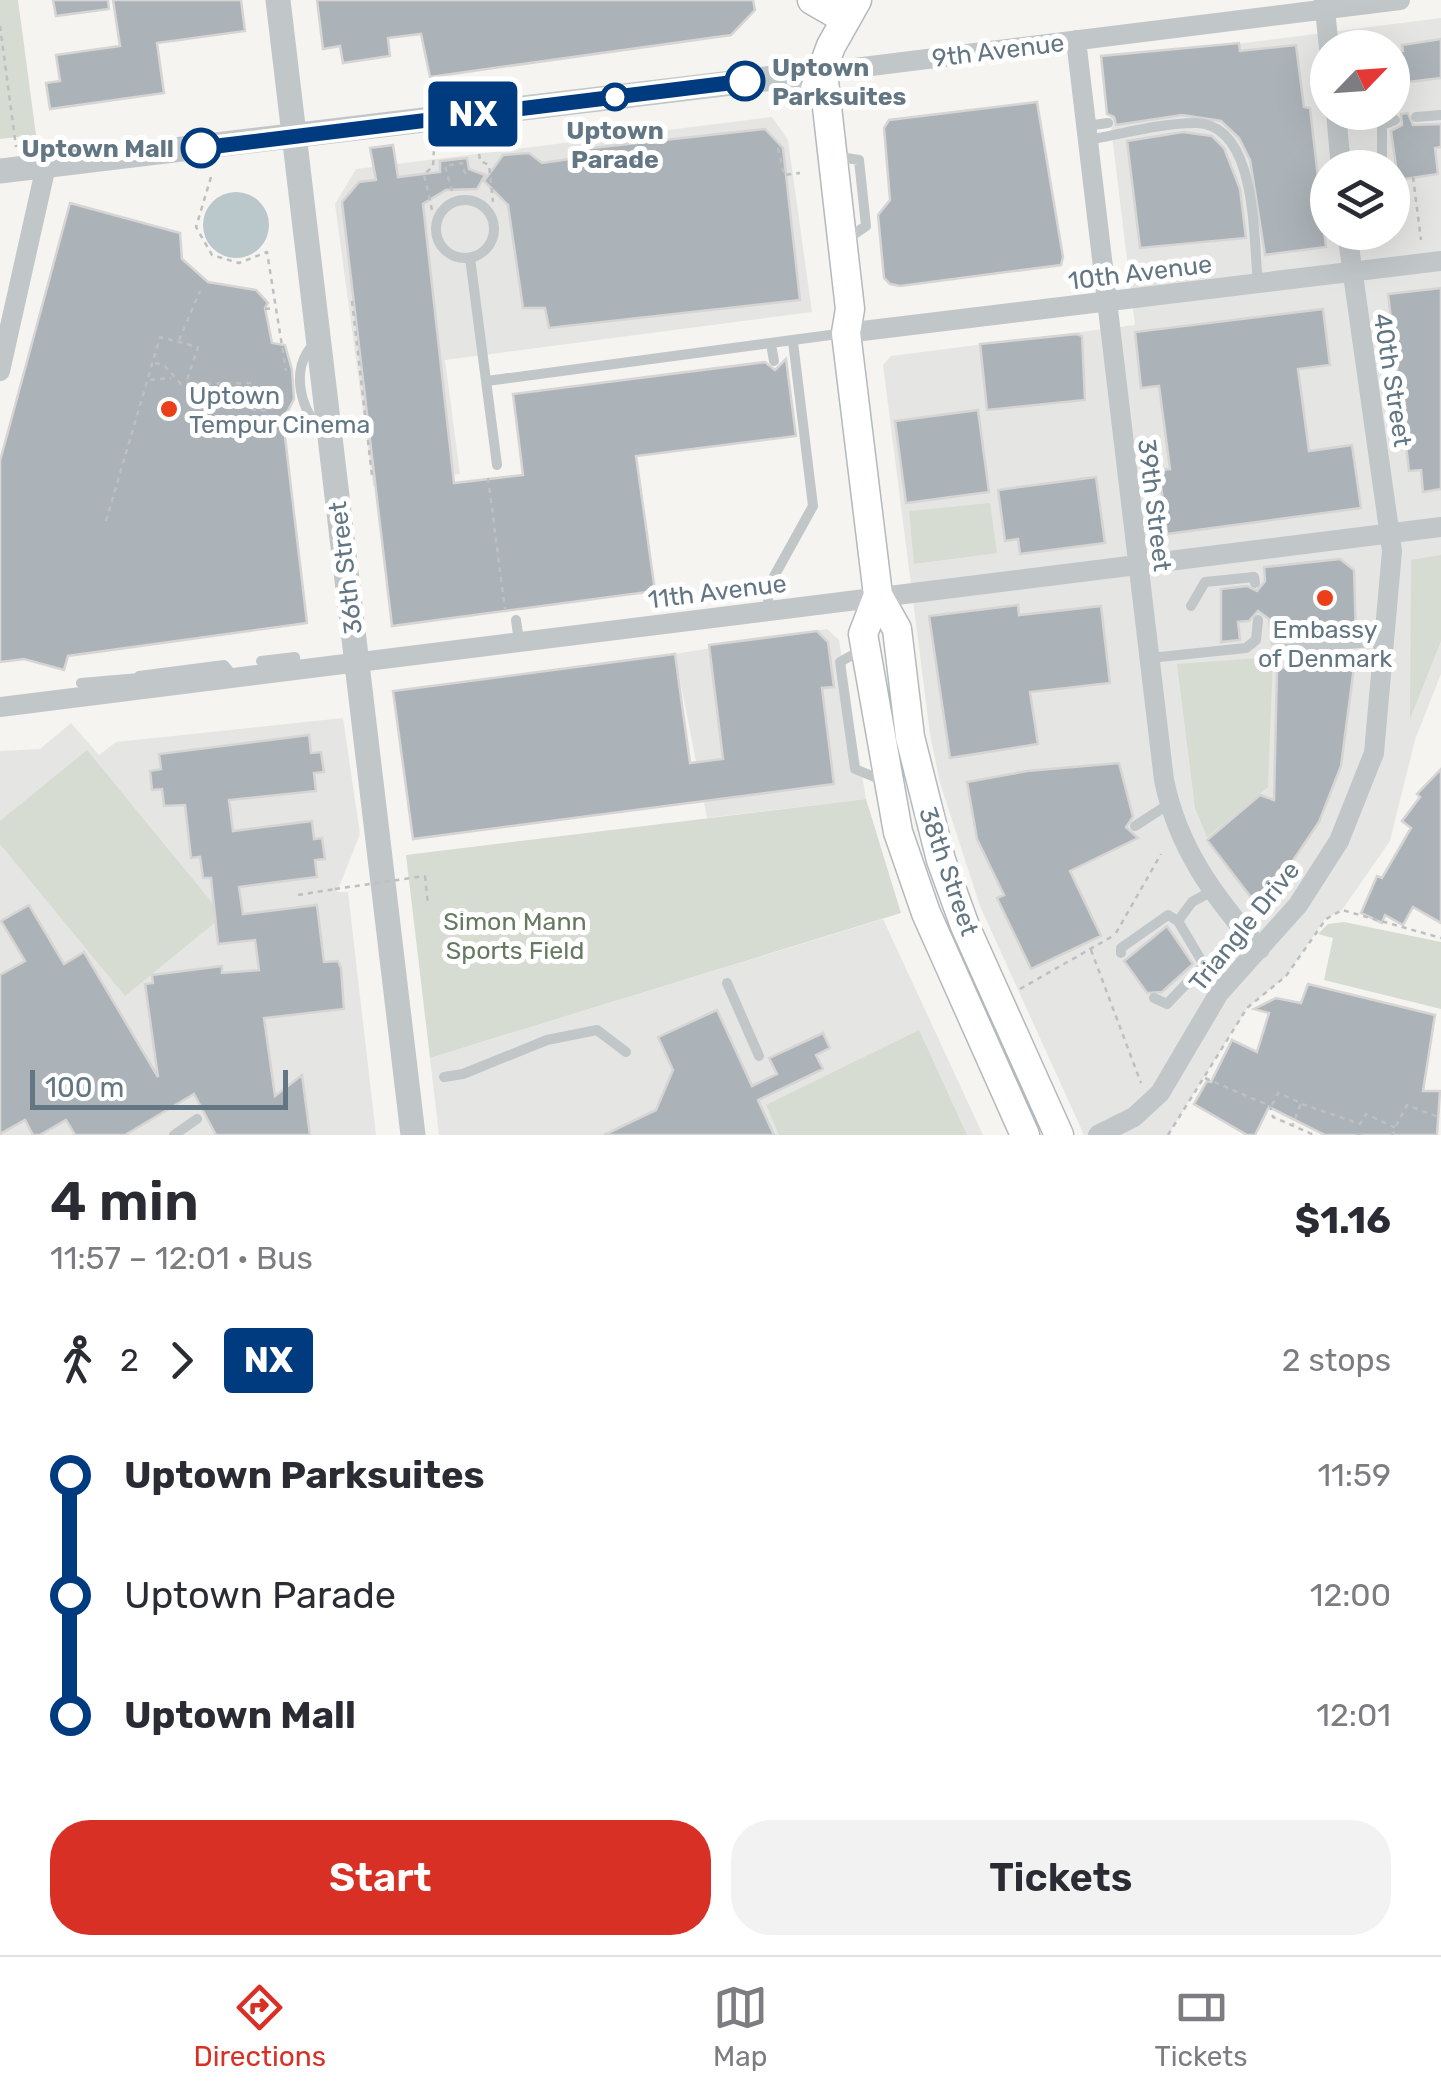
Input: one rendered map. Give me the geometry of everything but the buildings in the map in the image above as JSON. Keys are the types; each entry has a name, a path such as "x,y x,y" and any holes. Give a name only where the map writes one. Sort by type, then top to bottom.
{"main road":[{"name":"38th Street","path":"812,0 851,9 809,104 833,311 846,333"},
{"name":"38th Street","path":"824,72 850,309 846,333 878,595 896,629 910,737 940,860 965,926 1060,1135"},
{"name":"38th Street","path":"878,595 863,634 886,782 898,832 926,913 1025,1135"}],"street":[{"name":"36th Street","path":"278,0 413,1135"},
{"name":"9th Avenue","path":"0,171 824,72 1325,4 1400,0"},
{"path":"1325,4 1327,30"},
{"name":"39th Street","path":"1076,40 1169,804 1184,847 1212,890 1260,949"},
{"path":"0,371 46,166"},
{"name":"40th Street","path":"1349,250 1391,535"},
{"name":"10th Avenue","path":"846,333 1441,260"},
{"name":"11th Avenue","path":"0,707 140,682 234,677 356,662 514,627 769,609 1441,527"},
{"name":"Triangle Drive","path":"1098,1135 1134,1117 1160,1092 1198,1022 1320,874 1365,782 1380,713 1391,535"}],"lane":[{"path":"1416,117 1441,115"},
{"path":"1086,133 1198,122 1229,138 1244,163 1258,282"},
{"path":"1086,133 1108,123"},
{"path":"460,200 482,206 492,219 490,244 470,258 453,256 436,237 440,213 460,200"},
{"path":"470,258 487,382 492,469"},
{"path":"487,382 846,333"},
{"path":"769,609 767,589 813,506 793,342"},
{"path":"771,344 774,360"},
{"path":"1191,606 1205,582 1254,577 1254,582"},
{"path":"1149,658 1246,648 1256,640 1258,620"},
{"path":"1286,650 1385,640"},
{"path":"261,661 294,656 296,669"},
{"path":"81,682 140,682"},
{"path":"1135,826 1169,804"},
{"path":"1178,921 1192,902 1212,890"},
{"path":"1121,953 1120,948 1168,915 1178,921 1204,965 1167,1004 1154,998"},
{"path":"727,984 759,1056"},
{"path":"444,1077 464,1074 576,1031 598,1030 626,1052"},
{"path":"174,1135 197,1119"}],"path":[{"path":"0,26 16,147"},
{"path":"478,144 480,161 489,166 492,202"},
{"path":"778,148 784,175 800,174"},
{"path":"432,210 424,174 433,168 434,149"},
{"path":"452,191 445,166 462,163 466,176"},
{"path":"210,177 196,227 212,255 240,263 268,252 287,379"},
{"path":"1413,177 1421,240"},
{"path":"178,340 200,290"},
{"path":"352,301 372,476"},
{"path":"265,309 276,308"},
{"path":"106,521 160,337 198,346 186,383"},
{"path":"153,363 164,366 172,378"},
{"path":"149,380 172,378 186,383 238,386 252,383"},
{"path":"238,386 241,405 256,411 272,411 290,397"},
{"path":"492,469 514,627"},
{"path":"1115,934 1160,854"},
{"path":"298,895 425,876 428,906"},
{"path":"1168,1135 1247,1008 1286,976 1326,919 1342,910 1441,938"},
{"path":"1014,992 1129,926"},
{"path":"1090,949 1143,1089"},
{"path":"1205,1078 1270,1106"},
{"path":"1314,1135 1273,1117 1270,1106 1278,1093 1360,1124 1366,1114 1396,1128"},
{"path":"1292,1126 1302,1104"},
{"path":"1392,1135 1407,1105 1441,1118"},
{"path":"1356,1135 1364,1135"}],"shaded area":[{"path":"1441,18 1441,674 1415,740 1390,841 1342,910 1325,919 1286,976 1247,1008 1168,1135 1084,1135 980,906 940,783 930,734 883,365 891,356 1135,325 1103,61 1310,35 1310,130 1410,130 1410,30 1347,30"},
{"name":"Uptown Parade","path":"772,117 788,140 812,312 445,360 460,474 373,486 335,204 356,169"},
{"path":"236,192 259,202 269,225 259,248 236,258 213,248 203,225 213,202"},
{"path":"827,629 839,640 866,799 707,818 675,654"},
{"path":"343,718 360,834 337,892 348,892 376,1135 0,1135 0,751 40,749 71,723 99,755 116,742"},
{"path":"883,919 983,1135 439,1135 430,1058"}],"green space":[{"path":"0,0 18,0 36,135 0,139"},
{"path":"990,503 997,553 914,564 909,511"},
{"path":"1441,555 1441,641 1410,719 1411,560"},
{"path":"1273,657 1268,787 1207,837 1195,808 1177,664"},
{"path":"87,750 223,916 125,996 0,844 0,821"},
{"name":"Simon Mann Sports Field","path":"866,799 901,913 430,1058 406,855"},
{"path":"1344,922 1441,942 1441,1009 1324,980 1333,938 1318,934 1328,924"},
{"path":"919,1030 967,1135 779,1135 766,1105"}],"bus line":[{"name":"NX","path":"201,148 745,81"}],"place":[{"name":"Uptown Parksuites","path":"745,81"},
{"name":"Uptown Parade","path":"615,97"},
{"name":"Uptown Mall","path":"201,148"},
{"name":"Uptown Tempur Cinema","path":"169,409"},
{"name":"Embassy of Denmark","path":"1325,598"}]}
